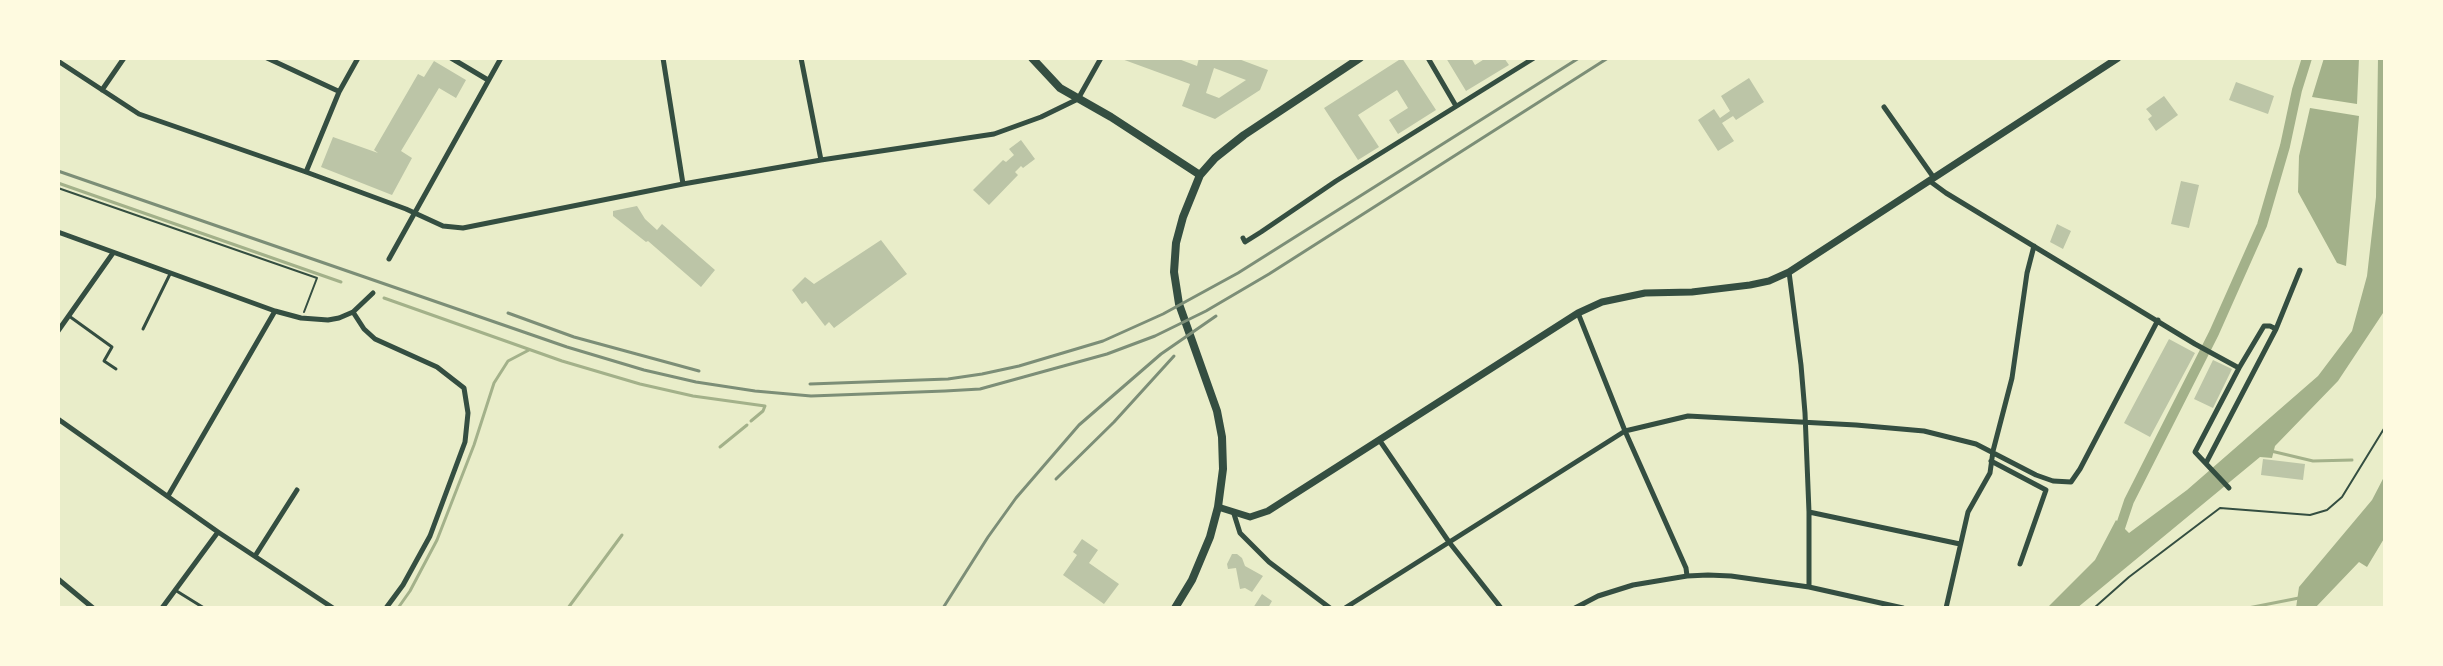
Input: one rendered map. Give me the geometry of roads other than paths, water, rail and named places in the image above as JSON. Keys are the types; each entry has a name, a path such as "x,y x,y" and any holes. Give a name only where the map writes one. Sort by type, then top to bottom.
{"main road":[{"path":"1032,58 1055,84 1200,175"},
{"path":"1175,608 1202,558 1218,507 1223,469 1217,411 1179,304 1174,272 1176,243 1183,217 1200,175 1215,158 1244,135 1360,58"}],"street":[{"path":"102,90 124,58"},
{"path":"267,58 339,92"},
{"path":"306,172 339,92 358,58"},
{"path":"451,58 488,80"},
{"path":"389,259 501,58"},
{"path":"663,58 683,184"},
{"path":"801,58 821,160"},
{"path":"58,61 139,114 306,172 443,226 463,228 683,184 994,134 1078,99 1101,58"},
{"path":"1428,58 1456,106"},
{"path":"1243,238 1245,242 1336,181 1534,58"},
{"path":"1218,507 1250,517 1268,511 1578,313 1602,302 1645,293 1692,292 1750,285 1789,272 2118,58"},
{"path":"1884,107 1932,180 1946,193 2239,368"},
{"path":"58,232 301,318 328,320 353,312 373,293"},
{"path":"1946,608 1968,512 1990,473 2012,378 2026,279 2034,246"},
{"path":"58,331 113,253"},
{"path":"2208,465 2276,329 2300,270"},
{"path":"1789,272 1805,422 1809,587"},
{"path":"168,496 275,311"},
{"path":"353,312 375,339 437,367 464,388 468,413 465,442 430,536 403,585 386,608"},
{"path":"1578,313 1687,576"},
{"path":"1345,608 1625,431 1688,416 1924,431 1976,444 2053,481 2071,482 2158,320"},
{"path":"2229,488 2195,452 2264,326 2276,329"},
{"path":"58,419 218,532 333,608"},
{"path":"1380,441 1449,542 1501,608"},
{"path":"1991,461 2046,490 2020,564"},
{"path":"255,556 297,490"},
{"path":"1809,512 1960,544"},
{"path":"1234,514 1240,533 1269,562 1330,608"},
{"path":"162,608 218,532"},
{"path":"1575,608 1598,596 1633,585 1687,576 1731,576 1809,587 1903,608"},
{"path":"58,579 93,608"}],"lane":[{"path":"143,329 170,274"},
{"path":"69,316 112,347 104,361 116,369"},
{"path":"175,590 204,608"}],"waterway":[{"path":"2117,537 2129,501 2214,333 2262,225 2307,58"},
{"path":"58,183 341,282"},
{"path":"384,298 562,361 640,384 693,396 765,406 751,421"},
{"path":"398,608 437,540 494,383 508,361 529,350"},
{"path":"720,447 747,425"},
{"path":"2271,451 2313,461 2352,460"},
{"path":"568,608 622,535"},
{"path":"2248,608 2299,598"}],"railway":[{"path":"810,384 948,379 1019,366 1103,341 1163,314 1238,273 1579,58"},
{"path":"58,171 567,347 644,370 696,382 811,396 980,389 1107,354 1155,336 1206,311 1608,58"},
{"path":"508,313 574,337 699,371"},
{"path":"943,608 1016,498 1079,425 1161,354 1216,316"},
{"path":"1056,479 1174,356"}]}
